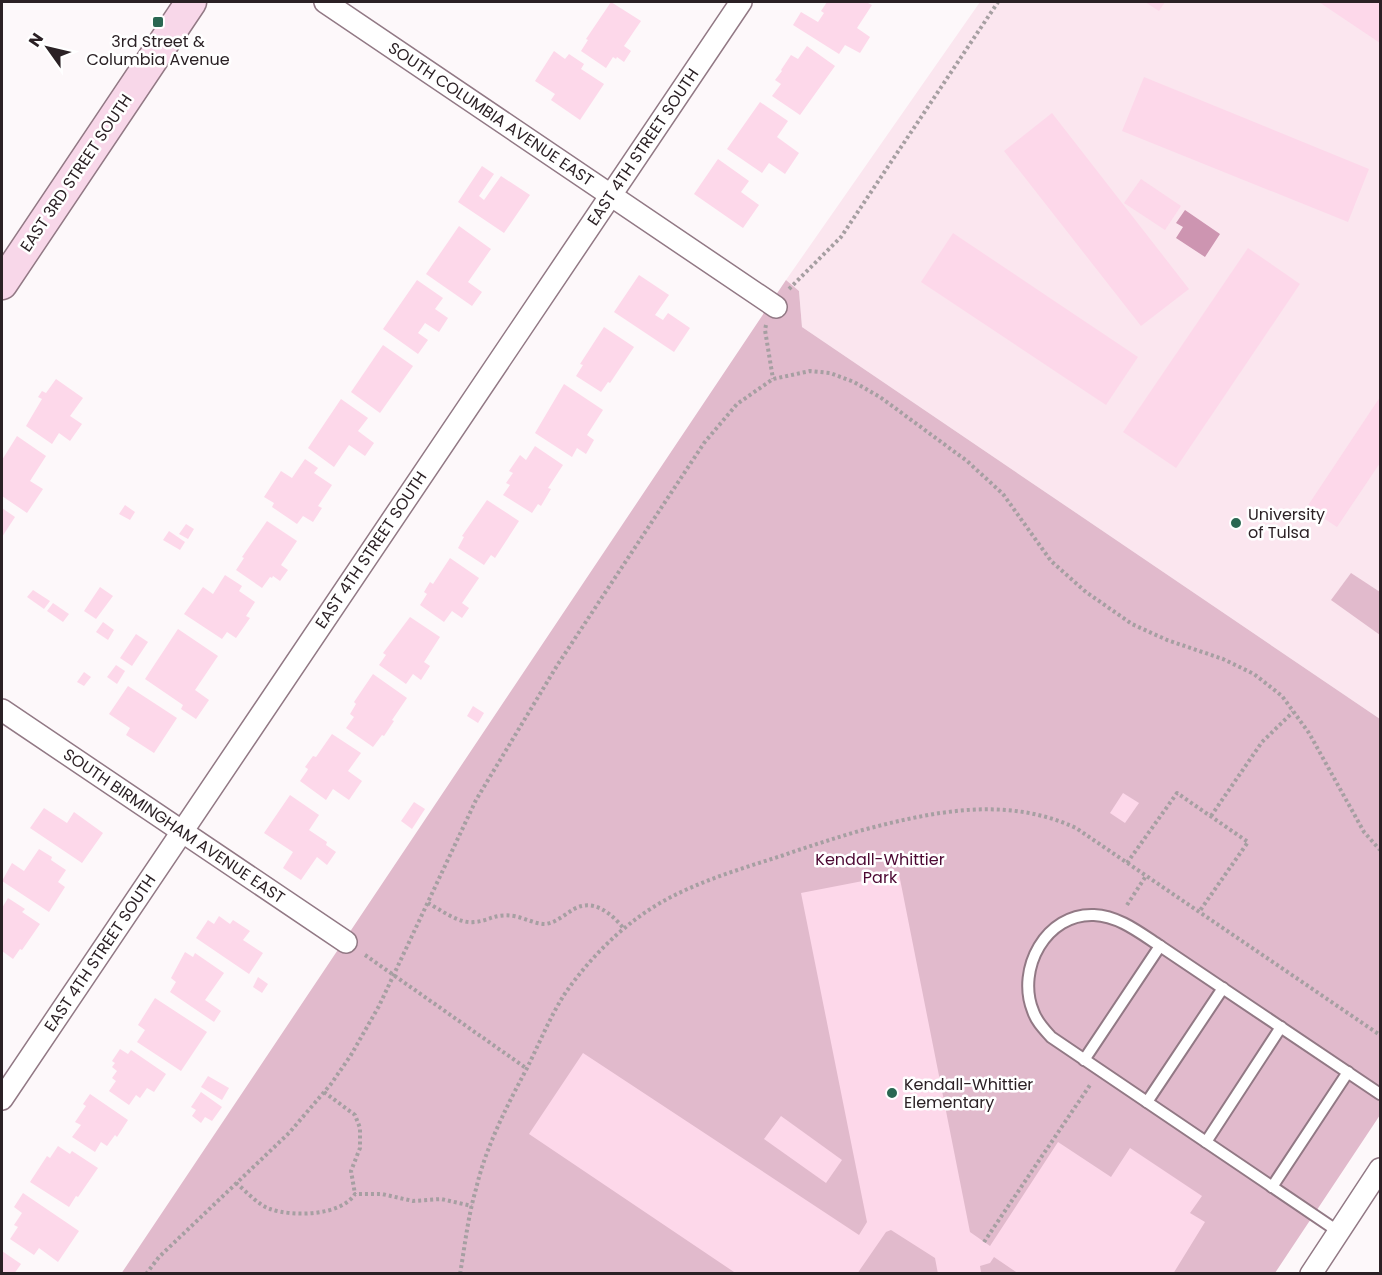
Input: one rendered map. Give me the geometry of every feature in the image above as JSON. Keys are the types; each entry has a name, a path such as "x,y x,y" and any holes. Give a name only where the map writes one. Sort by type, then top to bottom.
{"street":[{"name":"EAST 3RD STREET SOUTH","path":"2,284 191,2"},
{"name":"SOUTH COLUMBIA AVENUE EAST","path":"325,2 776,307"},
{"name":"EAST 4TH STREET SOUTH","path":"2,1099 741,2"},
{"name":"SOUTH BIRMINGHAM AVENUE EAST","path":"2,710 354,948"},
{"path":"1311,1274 1380,1169"}],"lane":[{"path":"1339,1232 1051,1037 1033,1012 1028,979 1032,957 1037,947 1053,929 1073,918 1095,915 1117,921 1160,946 1380,1094"},
{"path":"1084,1060 1160,946"},
{"path":"1147,1102 1223,988"},
{"path":"1206,1142 1281,1027"},
{"path":"1272,1187 1348,1072"}],"path":[{"path":"789,289 840,237 998,2"},
{"path":"146,1274 159,1257 289,1133 324,1092 351,1055 379,1006 476,800 558,664 704,443 737,404 773,379 810,371 830,373 854,382 880,397 967,461 1003,494 1051,561 1086,592 1132,624 1167,640 1223,659 1254,674 1282,696 1309,733 1364,832 1380,850"},
{"path":"1211,816 1262,742 1293,712"},
{"path":"1127,863 1176,793 1211,816 1248,842 1199,912"},
{"path":"460,1274 472,1206 490,1143 564,996 613,938 636,919 677,894 735,870 896,821 985,808 1059,820 1076,828 1380,1035"},
{"path":"1117,921 1146,876"},
{"path":"428,903 464,921 475,922 496,915 514,916 548,924 576,908 589,905 604,909 624,929"},
{"path":"354,948 526,1068"},
{"path":"984,1242 1090,1085"},
{"path":"236,1183 269,1209 297,1213 319,1212 340,1207 351,1201 355,1194 351,1171 360,1148 360,1128 355,1115 324,1092"},
{"path":"355,1194 382,1194 412,1201 441,1199 472,1206"}],"shaded area":[{"name":"University of Tulsa","path":"980,2 1380,2 1380,719 802,327 799,291 786,280"},
{"path":"1185,210 1220,234 1205,257 1176,238 1183,227 1176,223"}],"green space":[{"name":"Kendall-Whittier Park","path":"786,280 799,291 802,327 1380,719 1380,1115 1275,1273 121,1274"},
{"path":"1351,573 1380,592 1380,635 1331,600"}],"building":[{"path":"611,2 641,21 624,46 631,51 624,62 613,57 606,68 581,51 588,40 586,39"},
{"path":"827,2 866,2 872,5 857,28 870,37 860,53 845,45 839,54 793,25 801,12 818,22"},
{"path":"1145,2 1165,2 1159,11"},
{"path":"1319,2 1380,2 1380,43"},
{"path":"807,46 835,66 800,115 772,96 781,84 775,80 791,55 798,59"},
{"path":"554,51 565,59 569,54 584,64 581,69 604,84 580,120 551,100 555,94 535,81"},
{"path":"1144,77 1369,169 1348,222 1122,131"},
{"path":"760,102 788,121 777,137 799,153 785,174 769,163 762,173 727,149"},
{"path":"1052,113 1189,289 1141,326 1004,151"},
{"path":"718,159 749,181 741,192 759,205 743,228 694,194"},
{"path":"482,166 494,174 479,196 484,200 501,176 530,195 504,233 458,202"},
{"path":"1141,179 1181,206 1165,230 1124,203"},
{"path":"459,226 491,249 468,282 482,292 472,306 426,274"},
{"path":"953,233 1138,357 1106,405 921,282"},
{"path":"1248,248 1300,284 1176,468 1123,432"},
{"path":"639,275 669,295 655,315 663,320 668,313 690,328 674,352 614,312"},
{"path":"417,280 443,298 435,309 448,318 439,332 425,323 418,333 428,340 418,354 383,329"},
{"path":"604,327 634,347 610,383 608,382 601,392 576,376 583,365 580,364"},
{"path":"383,345 413,366 380,413 351,392"},
{"path":"56,379 83,398 70,416 82,424 70,441 59,433 52,444 26,426 42,399 38,397 42,391 46,393"},
{"path":"564,384 603,410 587,435 594,440 586,454 577,448 572,457 535,433"},
{"path":"1380,397 1380,463 1337,527 1307,507"},
{"path":"341,399 368,418 358,431 374,443 365,456 349,445 334,467 308,448"},
{"path":"17,436 46,456 30,481 43,489 27,513 2,496 2,460"},
{"path":"535,446 563,465 548,488 551,489 541,506 538,504 532,513 503,495 510,485 506,483 513,473 509,471 520,455 526,460"},
{"path":"305,459 318,468 314,473 332,485 318,506 322,508 313,522 303,516 297,524 272,507 274,503 264,497 281,471 292,478"},
{"path":"487,500 519,521 495,558 491,555 484,565 458,548 464,537 462,536"},
{"path":"125,505 135,512 130,520 119,514"},
{"path":"2,508 15,517 2,537"},
{"path":"267,521 297,541 281,565 288,570 280,581 273,576 270,577 262,588 236,570 244,558 242,557"},
{"path":"186,524 194,529 188,539 179,534"},
{"path":"169,531 185,542 180,550 163,540"},
{"path":"450,558 479,578 462,603 469,608 462,618 452,611 444,622 420,605 427,594 424,592 430,582 433,584"},
{"path":"225,575 242,586 239,591 255,602 246,616 250,618 236,638 227,632 222,639 184,614 203,587 213,594"},
{"path":"100,587 113,596 96,619 84,611"},
{"path":"33,590 50,601 44,609 27,597"},
{"path":"53,603 69,614 63,622 47,611"},
{"path":"410,617 440,637 424,662 430,666 421,680 413,674 406,684 379,665 386,655 383,653"},
{"path":"103,622 114,630 108,640 96,632"},
{"path":"178,629 218,656 195,690 209,700 196,719 181,709 183,705 145,679"},
{"path":"136,634 148,642 132,666 120,658"},
{"path":"116,665 125,671 117,684 107,677"},
{"path":"84,672 91,677 84,686 77,682"},
{"path":"373,674 407,698 384,736 382,735 373,747 346,728 354,717 350,714 356,704 354,702"},
{"path":"128,686 177,718 154,753 126,735 130,728 109,714"},
{"path":"473,706 484,713 478,723 467,716"},
{"path":"332,734 361,753 348,771 362,781 349,800 333,789 326,800 300,781 308,769 305,767 313,756 316,757"},
{"path":"1123,793 1139,803 1125,823 1110,813"},
{"path":"290,795 319,815 309,830 327,842 326,845 336,852 327,865 317,857 301,880 283,868 293,852 264,833"},
{"path":"414,802 425,809 412,829 401,821"},
{"path":"44,808 67,823 74,812 103,833 82,863 30,828"},
{"path":"39,849 66,870 58,882 65,887 49,912 2,881 12,863 24,871"},
{"name":"Kendall-Whittier Elementary","path":"899,874 970,1232 990,1246 1058,1142 1111,1177 1130,1148 1202,1196 1190,1213 1205,1222 1173,1274 1019,1274 994,1257 990,1263 980,1266 984,1274 938,1274 935,1258 891,1230 886,1232 857,1274 737,1274 529,1134 583,1053 859,1235 867,1222 801,893"},
{"path":"8,898 25,909 22,912 40,924 13,959 2,951 2,908"},
{"path":"219,916 230,924 233,920 250,931 243,940 263,953 249,974 196,938 208,920 214,924"},
{"path":"185,952 193,957 195,953 224,973 205,1000 221,1011 214,1022 170,992 176,982 171,978"},
{"path":"258,977 268,984 262,993 253,987"},
{"path":"155,998 207,1032 181,1071 137,1042 145,1030 138,1025"},
{"path":"120,1049 128,1054 131,1050 166,1074 154,1092 147,1088 140,1098 136,1095 129,1105 109,1091 116,1081 112,1078 117,1071 112,1067 115,1063 112,1061"},
{"path":"208,1076 229,1088 222,1100 201,1087"},
{"path":"201,1092 222,1107 212,1121 205,1117 201,1123 192,1116 196,1110 191,1107"},
{"path":"90,1094 128,1120 117,1137 115,1135 107,1146 101,1142 95,1152 72,1137 81,1125 75,1122 86,1106 83,1104"},
{"path":"781,1116 842,1160 826,1183 764,1139"},
{"path":"58,1146 70,1154 72,1151 98,1168 69,1207 30,1182 47,1156 50,1158"},
{"path":"23,1193 79,1231 58,1262 39,1248 34,1255 10,1239 18,1227 14,1225 22,1213 14,1207"},
{"path":"2,1251 21,1264 14,1274 2,1274"}],"place":[{"name":"3rd Street & Columbia Avenue","path":"158,22"},
{"name":"University of Tulsa","path":"1236,523"},
{"name":"Kendall-Whittier Elementary","path":"892,1093"}]}
